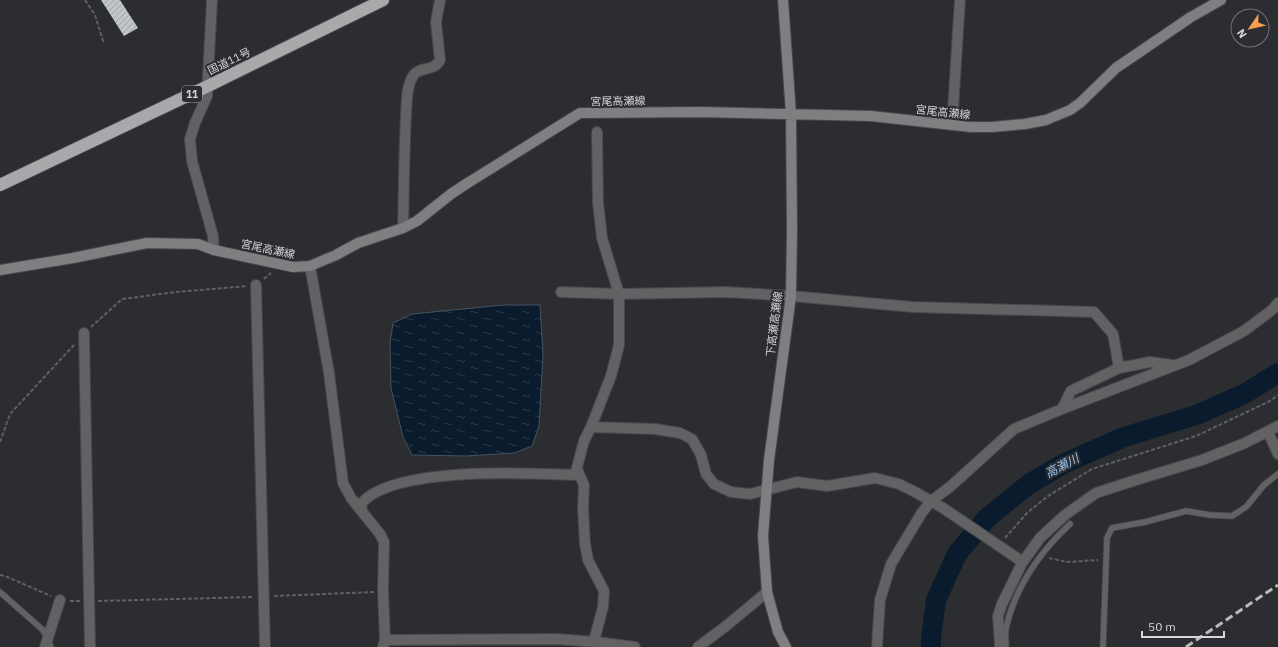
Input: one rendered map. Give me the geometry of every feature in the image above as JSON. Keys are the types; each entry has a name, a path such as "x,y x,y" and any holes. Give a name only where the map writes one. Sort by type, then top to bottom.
{"highway":[{"name":"国道11号","path":"0,185 208,86 383,0"}],"main road":[{"name":"下高瀬高瀬線","path":"783,0 791,114 792,231 790,296 769,460 763,536 767,592 778,632 786,647"},
{"name":"宮尾高瀬線","path":"0,270 72,258 147,243 198,244 214,250 293,267 310,266 336,256 358,243 403,228 417,221 466,184 580,113 701,112 871,116 952,125 992,127 1046,120 1080,103 1116,68 1191,17 1221,0"}],"street":[{"path":"212,0 207,96 190,139 192,161 213,236 214,250"},
{"path":"403,228 404,140 408,91 412,77 417,71 432,68 438,64 440,60 436,22 440,0"},
{"path":"952,125 960,0"},
{"path":"362,510 360,504 378,490 407,481 427,477 516,472 575,475 584,441 611,376 619,345 619,294 602,238 598,202 597,132"},
{"path":"310,266 329,374 343,483 351,498 362,510 380,534 384,542 384,644 556,639 594,641 634,647"},
{"path":"256,285 265,647"},
{"path":"561,292 619,294 726,292 912,307 1094,312 1113,334 1119,368"},
{"path":"877,647 880,600 891,564 921,514 930,502 951,486 1014,429 1062,408 1190,360 1244,331 1272,310 1278,303"},
{"path":"84,334 90,647"},
{"path":"1062,408 1071,391 1119,368 1150,362 1174,366"},
{"path":"1000,647 998,616 1019,561 1040,538 1065,515 1096,493 1202,460 1245,443 1278,426"},
{"path":"591,427 655,429 680,433 692,439 701,455 706,474 714,484 732,492 750,494 797,482 827,486 876,478 898,484 943,508 1019,561"},
{"path":"1268,432 1278,454"},
{"path":"577,469 584,484 583,509 585,544 588,560 604,591 603,607 594,641"},
{"path":"698,647 767,592"},
{"path":"48,645 60,600"}],"lane":[{"path":"1103,647 1107,538 1112,528 1145,522 1186,511 1210,515 1232,516 1246,507 1264,485 1278,474"},
{"path":"1006,647 1006,630 1013,605 1027,577 1040,556 1070,524"},
{"path":"0,592 43,630 48,645"}],"path":[{"path":"85,0 95,15 104,44"},
{"path":"0,442 10,414 84,334 122,299 176,292 256,285 281,264"},
{"path":"1003,541 1027,513 1048,496 1092,469 1196,436 1270,401 1278,395"},
{"path":"1040,556 1067,562 1106,560"},
{"path":"0,575 60,600 89,602 264,597 383,591"}],"water":[{"path":"504,305 540,305 543,354 539,426 532,446 514,453 466,456 412,455 403,437 391,388 390,343 393,323 412,314"}],"building":[{"path":"101,0 120,0 138,28 124,36"}],"waterway":[{"name":"高瀬川","path":"931,647 936,600 957,554 987,518 1029,484 1065,463 1124,437 1199,414 1244,394 1278,373"}],"railway":[{"path":"1186,647 1278,585"}]}
